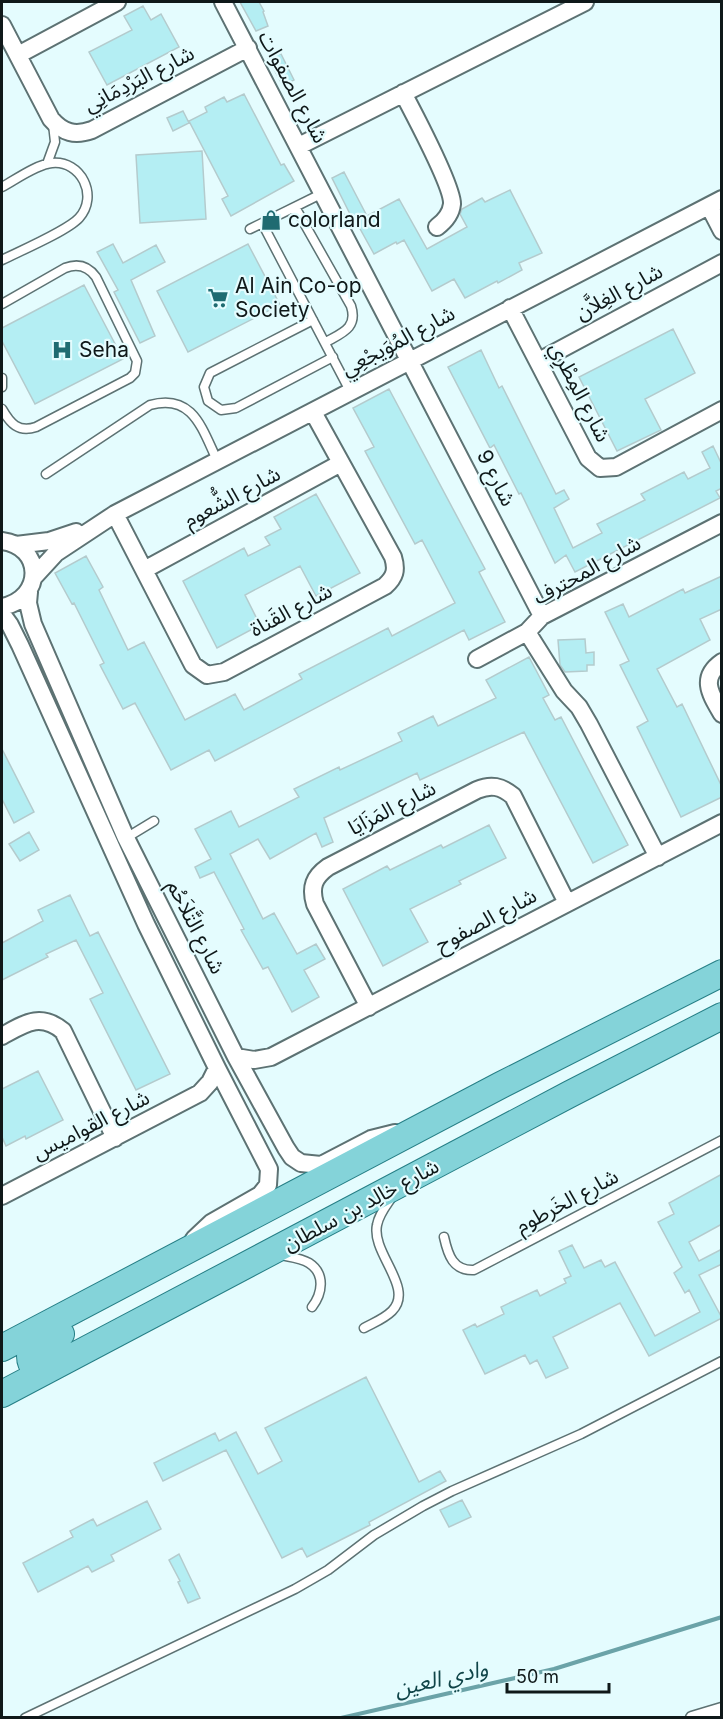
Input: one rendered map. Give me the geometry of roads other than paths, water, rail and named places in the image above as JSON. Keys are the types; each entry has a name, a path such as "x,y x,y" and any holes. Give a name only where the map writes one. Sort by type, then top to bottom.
{"main road":[{"name":"شارع خالِد بن سلطان","path":"2,1348 556,1057 722,973"},
{"name":"شارع خالِد بن سلطان","path":"2,1394 722,1016"},
{"path":"462,1152 491,1123 558,1086 565,1074 561,1062 556,1057"},
{"path":"46,1370 36,1369 32,1365 30,1356 36,1347 130,1295 156,1268"}],"street":[{"path":"18,55 117,2"},
{"name":"شارع الصفوات","path":"223,2 410,360"},
{"path":"299,146 585,2"},
{"path":"2,24 51,119"},
{"name":"شارع البَرْدِمَانِي","path":"51,119 59,128 69,133 81,134 248,48"},
{"path":"403,93 450,191 450,210 437,227"},
{"path":"715,202 722,231"},
{"name":"شارع المُوَيجْعِي","path":"2,607 22,600 56,553 115,514 715,202"},
{"name":"شارع الغِلاَّن","path":"539,361 722,263"},
{"name":"شارع المِطْرِي","path":"510,308 588,458 600,468 616,467 722,410"},
{"name":"شارع 9","path":"410,360 542,616"},
{"name":"شارع القَناة","path":"115,514 194,665 207,675 224,672 385,585 392,580 395,573 393,557 313,412"},
{"name":"شارع الشُّعوم","path":"144,570 341,463"},
{"name":"شارع المحترف","path":"477,659 527,632 542,616 722,523"},
{"name":"شارع المُوَيجْعِي","path":"9,543 49,541 97,525"},
{"name":"شارع التَّلاَحُم","path":"9,543 26,554 32,565 28,603 33,624 126,838 237,1057 292,1157 301,1163 321,1165 371,1139 392,1133 411,1133"},
{"name":"شارع التَّلاَحُم","path":"2,614 20,645 146,924 216,1068 266,1159 269,1169 268,1185 260,1195 211,1223 185,1253"},
{"path":"527,632 564,691 579,707 589,724 658,857"},
{"path":"722,662 709,676 708,686 722,714"},
{"name":"شارع المَزَايَا","path":"369,1007 315,904 312,893 314,883 319,873 328,867 477,790 486,786 496,786 513,796 567,903"},
{"name":"شارع الصفوح","path":"237,1057 254,1060 271,1057 722,824"},
{"path":"2,1036 34,1021 55,1024 63,1031 115,1138"},
{"name":"شارع الصفوح","path":"253,1087 259,1070 271,1057"},
{"name":"شارع القواميس","path":"2,1196 200,1093 210,1082 216,1068"},
{"path":"200,1093 216,1091 230,1095"},
{"path":"692,1718 722,1709"}],"lane":[{"path":"47,164 56,134 51,119"},
{"path":"2,187 47,164 55,163 69,166 81,175 87,188 86,208 73,224 2,260"},
{"path":"249,229 323,193"},
{"path":"295,207 347,298 354,315 352,323 346,330 326,342"},
{"path":"262,223 350,391"},
{"path":"2,303 65,268 76,265 88,268 96,277 130,345 137,361 137,367 135,373 125,381 29,429 15,426 2,409"},
{"path":"313,320 210,373 204,387 208,401 221,410 229,411 333,357"},
{"path":"2,378 2,387"},
{"path":"46,474 150,405 161,402 182,405 191,411 198,420 217,460"},
{"path":"126,838 154,821"},
{"name":"شارع الخَرطوم","path":"444,1237 453,1263 466,1270 474,1270 722,1140"},
{"path":"364,1328 393,1310 399,1298 398,1285 378,1246 376,1231 379,1216 402,1182"},
{"path":"271,1252 309,1263 315,1269 321,1284 320,1293 312,1307"},
{"path":"25,1718 305,1584 328,1570 374,1535 423,1506 581,1434 722,1361"}],"waterway":[{"name":"وادي العين","path":"341,1718 554,1669 722,1617"}],"place":[{"name":"colorland","path":"271,220"},
{"name":"Al Ain Co-op Society","path":"218,298"},
{"name":"Seha","path":"62,350"}]}
